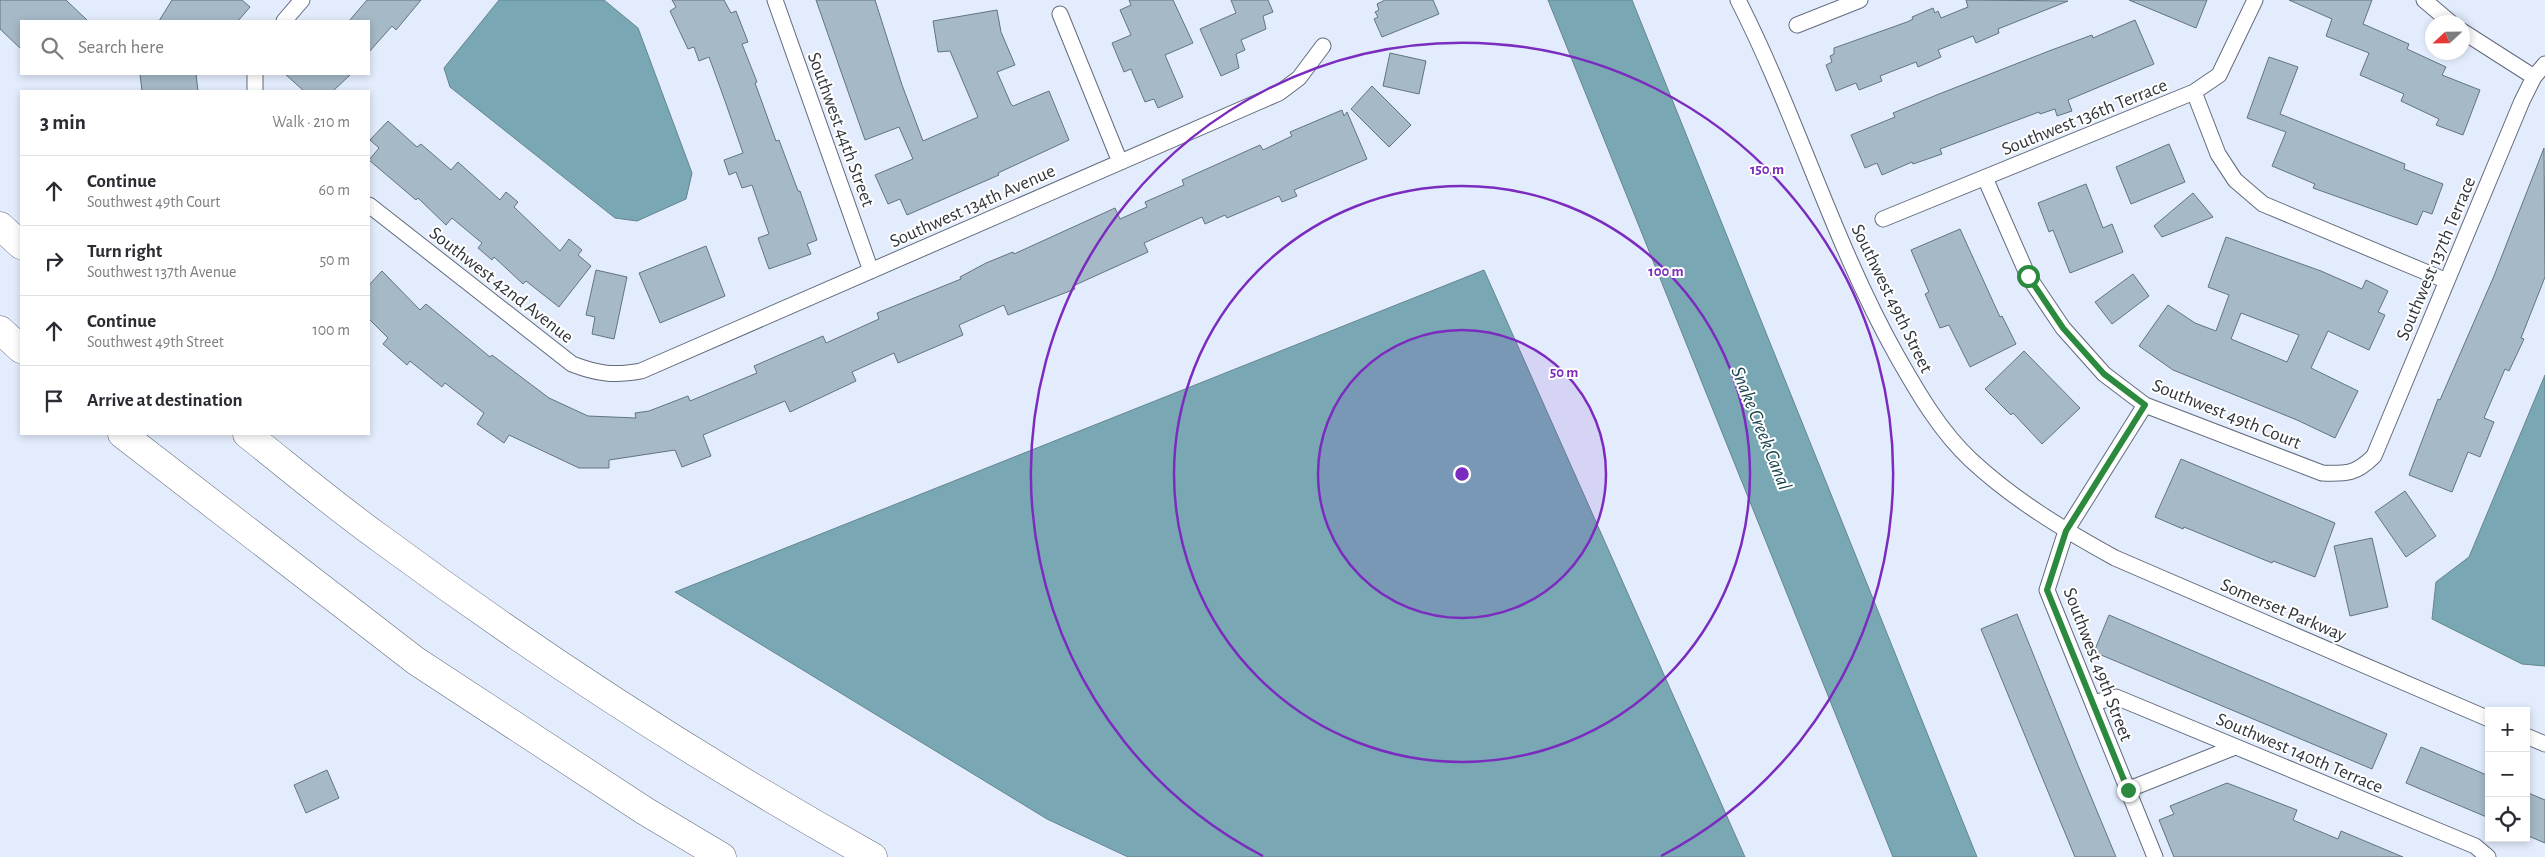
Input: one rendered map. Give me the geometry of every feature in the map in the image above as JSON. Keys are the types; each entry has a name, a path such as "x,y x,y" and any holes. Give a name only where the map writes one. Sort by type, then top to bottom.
{"highway":[{"path":"0,226 20,244"},
{"path":"0,330 20,347"},
{"path":"123,435 416,661 645,811 722,857"},
{"path":"247,435 381,539 603,695 821,828 873,857"}],"street":[{"path":"285,20 302,0"},
{"name":"Southwest 44th Street","path":"775,0 871,271"},
{"name":"Southwest 49th Street","path":"1738,0 1759,41 1845,251 1878,324 1921,399 1971,460 2012,495 2066,531 2047,590 2155,857"},
{"name":"Southwest 49th Street","path":"1748,0 1759,41"},
{"path":"1797,25 1860,0"},
{"name":"Southwest 136th Terrace","path":"1883,220 2194,92 2219,75 2255,0"},
{"path":"2424,0 2442,15"},
{"path":"1060,14 1120,162"},
{"path":"2470,36 2534,77"},
{"name":"Southwest 134th Avenue","path":"619,375 641,371 1279,93 1299,78 1323,46"},
{"name":"Southwest 137th Terrace","path":"2362,468 2374,456 2534,77 2545,64"},
{"path":"2194,92 2218,154 2235,180 2263,204 2447,281"},
{"name":"Southwest 49th Court","path":"1985,178 2028,276 2063,328 2104,374 2145,405 2322,473 2345,474 2362,468"},
{"name":"Southwest 42nd Avenue","path":"370,206 572,364 594,373 619,375"},
{"path":"2066,531 2145,405"},
{"name":"Somerset Parkway","path":"2066,531 2115,558 2485,718"},
{"name":"Southwest 140th Terrace","path":"2093,703 2116,697 2475,846 2488,857"},
{"path":"2530,738 2545,744"},
{"path":"2128,790 2235,747"}],"water":[{"path":"499,0 604,0 638,28 692,173 686,199 637,221 615,218 450,87 444,68"},
{"name":"Snake Creek Canal","path":"1548,0 1632,0 1977,857 1893,857"},
{"path":"1484,270 1745,857 1128,857 1047,819 675,592"},
{"path":"2545,375 2545,666 2522,664 2432,619 2436,582 2469,557"}],"building":[{"path":"0,0 66,0 87,20 20,20 20,48 0,29"},
{"path":"172,0 242,0 250,7 239,20 160,20"},
{"path":"367,0 421,0 396,30 392,26 370,51 370,20 350,20"},
{"path":"672,0 724,0 731,13 736,11 748,42 742,44 757,82 755,83 776,141 779,140 798,191 800,191 817,240 807,244 811,254 769,269 758,238 769,234 752,185 742,188 736,172 729,175 724,160 743,153 725,101 709,57 699,61 694,47 688,49 670,11 676,7"},
{"path":"816,0 875,0 902,85 923,141 978,117 950,51 938,52 933,21 997,10 1001,32 1015,65 997,72 1011,104 1013,106 1049,91 1069,140 998,173 999,175 907,215 900,199 888,204 875,175 913,159 899,127 865,140"},
{"path":"1129,0 1173,0 1193,43 1165,55 1183,97 1158,108 1154,99 1145,102 1131,69 1124,72 1112,43 1131,35 1120,10 1131,5"},
{"path":"1231,0 1268,0 1273,12 1263,16 1266,29 1241,40 1245,50 1236,54 1239,68 1221,76 1200,29 1236,13"},
{"path":"1385,0 1433,0 1439,14 1382,37 1374,19 1378,17 1375,12 1379,10 1377,4"},
{"path":"1966,0 2068,1 1998,29 1999,33 1976,43 1973,36 1938,50 1941,57 1918,67 1916,62 1880,76 1882,81 1859,90 1856,83 1836,91 1826,65 1832,62 1830,56 1834,54 1834,48 1907,22 1913,19 1912,17 1933,8 1935,13 1938,11 1941,18 1968,7"},
{"path":"2129,0 2207,0 2196,28"},
{"path":"2289,0 2372,0 2363,24 2409,44 2407,49 2425,57 2425,60 2431,60 2446,67 2442,75 2480,90 2463,135 2436,125 2439,119 2401,101 2404,94 2360,75 2369,53 2326,36 2332,19"},
{"path":"2135,20 2154,64 2068,100 2072,111 2057,116 2055,109 2040,114 2039,112 1940,149 1942,154 1913,164 1912,162 1882,175 1877,163 1865,168 1851,135 1895,117 1893,113 1939,94 2092,35 2093,38"},
{"path":"1390,53 1426,61 1419,94 1383,86"},
{"path":"2269,57 2298,67 2280,114 2405,164 2404,169 2443,184 2432,214 2423,211 2417,225 2313,188 2315,184 2272,166 2286,132 2247,118"},
{"path":"140,75 196,75 198,90 142,90"},
{"path":"286,75 350,75 334,90 303,90"},
{"path":"1372,86 1411,125 1389,147 1351,109"},
{"path":"1342,110 1344,116 1347,112 1367,159 1294,190 1297,196 1282,202 1279,196 1227,218 1225,215 1205,224 1202,217 1144,243 1148,252 1073,286 1075,289 1008,315 1004,305 959,325 963,335 898,363 894,353 852,372 856,381 790,412 785,401 703,435 711,456 682,467 675,450 609,460 609,468 579,468 509,435 504,443 477,424 484,413 445,383 442,387 410,361 407,365 383,344 388,338 370,320 370,284 382,271 420,310 426,304 490,357 492,355 549,398 588,416 636,418 635,413 649,411 688,396 690,401 757,373 754,366 823,336 826,343 879,319 877,313 961,279 960,277 986,263 1013,252 1014,254 1115,208 1120,219 1147,207 1145,202 1184,185 1182,180 1260,145 1263,150 1292,136 1290,132"},
{"path":"388,121 417,147 421,144 451,170 458,162 500,200 506,192 518,202 514,207 560,251 569,239 582,250 578,255 591,266 559,307 526,281 523,284 494,257 492,260 478,248 482,243 452,218 446,225 418,198 416,200 370,161 379,148 370,140"},
{"path":"2169,144 2185,182 2131,204 2116,167"},
{"path":"2544,148 2545,277 2521,338 2524,339 2509,371 2505,369 2484,418 2494,422 2480,457 2468,452 2452,492 2409,475 2438,399 2440,400 2494,276"},
{"path":"2086,184 2103,228 2112,224 2123,252 2070,273 2053,230 2049,232 2038,203"},
{"path":"2193,193 2213,217 2162,237 2154,226"},
{"path":"1960,229 2000,317 2002,316 2016,344 1970,367 1949,325 1940,328 1925,294 1929,292 1911,250"},
{"path":"2226,237 2321,271 2362,289 2366,280 2388,291 2378,312 2385,315 2369,350 2328,331 2311,368 2358,391 2335,438 2297,420 2173,370 2139,346 2168,305 2195,323 2216,331 2229,295 2208,287","holes":["2241,313 2299,335 2287,362 2231,339"]},
{"path":"706,246 725,296 660,323 639,273"},
{"path":"596,270 627,277 614,339 592,334 595,317 586,315"},
{"path":"2133,274 2149,296 2112,324 2095,302"},
{"path":"2024,351 2080,408 2042,444 2013,413 2011,415 1985,389"},
{"path":"2181,459 2335,523 2315,577 2273,561 2272,563 2155,517"},
{"path":"2405,491 2436,536 2406,557 2375,512"},
{"path":"2372,538 2388,607 2350,616 2334,546"},
{"path":"2017,614 2116,857 2075,857 1981,629"},
{"path":"2109,615 2387,734 2372,769 2094,652"},
{"path":"2421,747 2485,774 2485,816 2406,783"},
{"path":"327,770 339,798 306,813 294,785"},
{"path":"2227,783 2297,810 2293,820 2307,826 2338,839 2341,831 2403,857 2174,857 2159,820 2174,814 2170,806"},
{"path":"2530,794 2545,800 2545,843 2530,837"}],"route":[{"path":"2028,276 2063,328 2104,374 2145,405 2066,531 2047,590 2128,790"}]}
